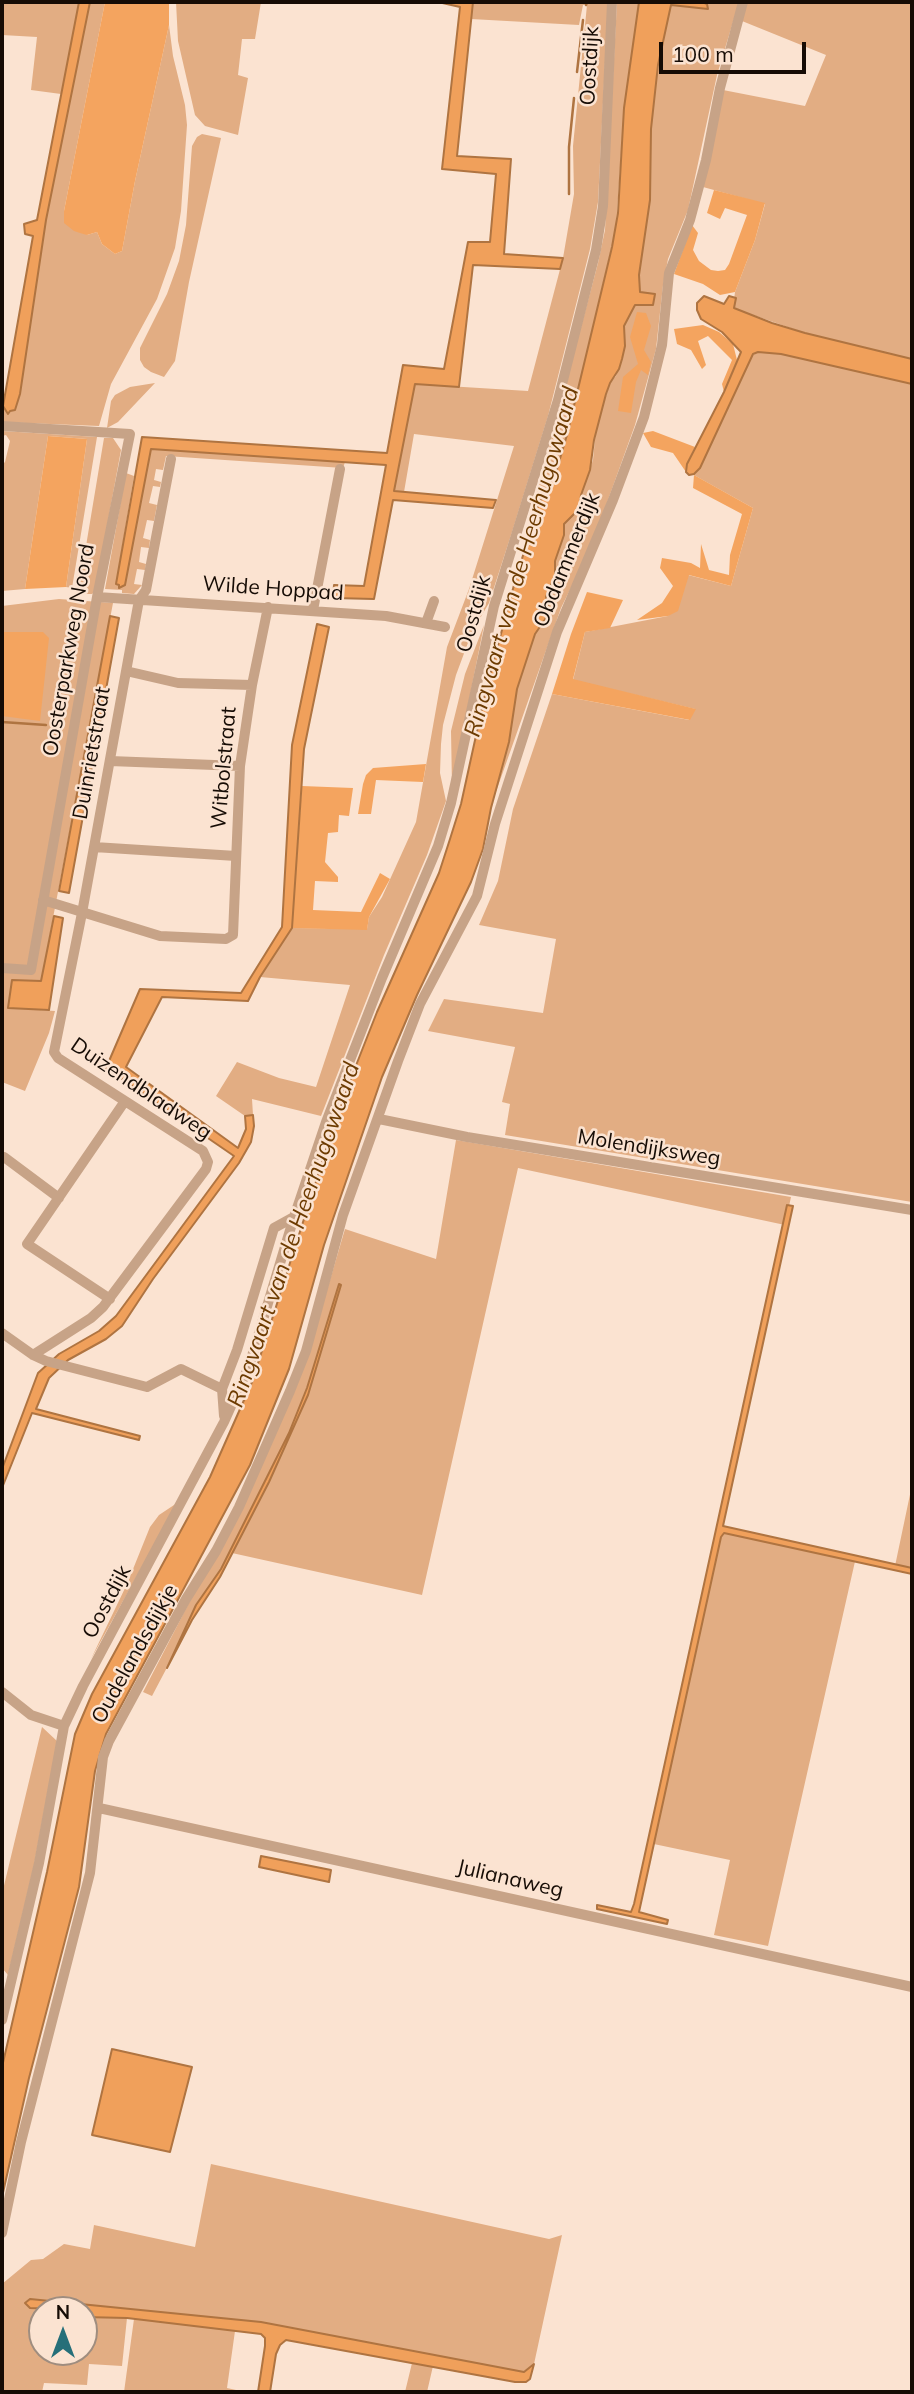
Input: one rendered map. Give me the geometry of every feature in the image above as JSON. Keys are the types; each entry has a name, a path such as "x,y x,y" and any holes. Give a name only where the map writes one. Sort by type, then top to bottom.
{"street":[{"name":"Oostdijk","path":"2,2020 39,1863 64,1726 224,1422 257,1342 294,1217 346,1069 451,803 494,606 558,400 600,230 612,2"},
{"name":"Obdammerdijk","path":"379,1119 387,1090 420,1004 477,897 495,824 558,632 644,417 662,345 670,273 693,208 706,160 720,88 743,2"},
{"name":"Oosterparkweg Noord","path":"2,426 130,434 97,597 32,970 2,968"},
{"name":"Duinrietstraat","path":"82,912 139,600 146,590 171,459"},
{"path":"313,610 340,469"},
{"name":"Wilde Hoppad","path":"97,597 386,615 445,626"},
{"path":"426,623 434,601"},
{"name":"Witbolstraat","path":"82,912 160,936 226,939 233,934 240,766 252,685 268,607"},
{"path":"126,671 178,683 252,685"},
{"path":"110,761 240,766"},
{"path":"94,846 236,856"},
{"path":"43,900 82,912"},
{"name":"Duizendbladweg","path":"33,1355 91,1318 110,1298 206,1169 208,1162 204,1151 58,1058 54,1052 82,912"},
{"path":"110,1298 26,1244 125,1101"},
{"name":"Molendijksweg","path":"379,1119 493,1141 912,1210"},
{"name":"Oudelandsdijkje","path":"2,2233 21,2142 90,1873 103,1757 109,1741 186,1599 228,1529 290,1391 306,1350 343,1215 379,1119"},
{"path":"4,1157 59,1198"},
{"name":"Oostdijk","path":"222,1389 237,1350 274,1228 294,1217"},
{"path":"2,1333 46,1361 147,1387 181,1369 222,1389 224,1422"},
{"path":"2,1692 31,1715 64,1726"},
{"name":"Julianaweg","path":"99,1808 912,1987"}],"shaded area":[{"path":"2,2 79,2 61,94 31,90 37,37 2,35"},
{"path":"90,2 105,2 64,211 87,235 97,232 102,244 115,254 122,251 169,25 187,125 181,211 175,248 157,299 111,384 99,426 2,422 3,406 4,409 15,410 20,394 46,220"},
{"path":"105,2 169,2 169,25 122,251 115,254 102,244 97,232 87,235 74,231 64,223 64,211"},
{"path":"176,2 261,2 255,39 242,39 238,75 248,78 238,135 205,126 195,115 178,41"},
{"path":"473,2 608,2 598,202 590,249 548,416 512,532 489,603 472,632 456,675 441,744 440,773 446,801 427,855 384,955 321,1116 252,1099 253,1115 245,1116 216,1096 237,1062 279,1078 316,1087 350,985 260,977 292,928 367,929 369,917 382,897 416,822 447,647 469,589 514,446 414,434 404,492 394,492 415,384 528,391 563,258 574,194 573,146 587,5 583,5 579,25 471,19"},
{"path":"617,2 639,2 624,108 616,228 567,435 556,472 538,506 534,504 605,230"},
{"path":"702,2 739,2 717,75 688,210 668,259 656,349 635,425 604,511 561,608 492,803 509,742 517,689 535,634 550,608 546,597 555,575 555,561 564,535 564,524 579,509 588,510 580,504 581,495 593,460 596,429 610,383 616,376 624,326 635,305 652,305 655,295 640,292 639,275 650,200 651,129 655,87 669,9 671,5 707,9 707,4"},
{"path":"747,2 912,2 912,359 805,333 733,308 735,292 755,240 765,204 703,187 723,90 805,106 826,55 742,21"},
{"path":"202,134 221,138 189,282 175,361 164,377 144,367 140,360 140,348 167,294 179,261 186,225 192,146"},
{"path":"714,190 765,203 755,240 735,292 720,295 703,284 674,274 692,225 698,233 693,250 699,261 711,270 718,271 725,270 729,264 747,215 725,208 720,219 707,213"},
{"path":"637,312 646,313 651,326 644,350 651,362 648,375 641,370 636,382 631,413 618,411 623,377 638,364 630,337"},
{"path":"703,325 719,332 733,344 737,360 724,392 722,384 732,360 708,336 698,341 706,365 702,369 691,350 677,344 674,329"},
{"path":"758,352 781,354 912,384 912,1202 505,1135 510,1104 502,1102 515,1047 428,1031 444,999 543,1013 556,939 479,925 498,881 513,809 552,694 689,720 695,709 573,680 585,632 668,616 688,575 731,586 753,508 692,474 700,468 750,357"},
{"path":"155,383 118,422 107,428 111,401 115,395 130,387"},
{"path":"2,431 97,437 72,588 66,587 87,439 48,436 25,589 2,591 2,465 10,441 6,435 2,436"},
{"path":"653,431 695,447 686,472 673,453 651,447 643,433"},
{"path":"48,436 87,439 66,587 25,589"},
{"path":"104,438 113,438 121,450 95,591 92,594 78,594"},
{"path":"150,449 345,462 343,468 166,456 163,470 156,469 154,480 161,482 160,487 153,486 149,503 157,505 154,521 147,520 143,538 150,540 149,548 141,547 139,562 146,564 145,570 137,569 134,584 142,585 134,594 105,589 126,473 134,476 116,583 125,585"},
{"path":"694,475 753,508 731,586 689,575 678,611 668,616 637,620 662,603 673,586 660,568 662,558 691,563 700,568 701,544 709,570 729,575 730,555 742,514 693,488"},
{"path":"587,592 623,600 610,628 585,632 573,679 696,709 690,720 552,694"},
{"path":"59,599 113,603 41,981 13,980 9,1008 55,1011 49,1033 25,1091 2,1082 2,606"},
{"path":"484,625 452,786 451,731 465,674"},
{"path":"2,632 43,632 49,638 40,721 2,716"},
{"path":"426,764 423,782 376,780 371,814 358,814 363,784 366,775 373,768"},
{"path":"302,786 353,788 349,816 339,815 338,832 328,833 325,862 338,877 338,882 315,881 313,910 361,912 380,873 390,879 369,917 367,930 292,928"},
{"path":"456,1140 791,1197 785,1225 518,1168 422,1595 232,1553 192,1620 152,1696 143,1692 191,1599 310,1348 345,1229 436,1259"},
{"path":"912,1485 912,1570 895,1566"},
{"path":"177,1503 91,1659 127,1584 150,1527 159,1515"},
{"path":"718,1529 856,1557 768,1946 714,1935 730,1860 649,1843"},
{"path":"42,1727 57,1741 34,1865 8,1975 2,1968 2,1894"},
{"path":"211,2164 549,2239 562,2235 534,2364 524,2372 261,2322 98,2309 98,2296 28,2296 28,2366 89,2366 87,2385 44,2383 42,2392 2,2392 2,2284 31,2260 43,2259 64,2244 90,2249 94,2225 195,2247"},
{"path":"98,2317 127,2318 122,2366 98,2365"},
{"path":"134,2319 235,2331 227,2388 245,2392 124,2392"},
{"path":"412,2363 433,2366 427,2392 405,2392"}],"water":[{"path":"79,2 90,2 46,220 20,394 15,410 8,414 3,406 33,236 25,234 24,224 37,220"},
{"path":"438,2 473,2 457,156 511,159 504,254 563,258 560,269 473,265 459,387 415,384 394,491 496,500 493,508 393,500 374,599 333,598 334,585 364,586 386,465 151,449 125,585 119,588 116,584 142,437 387,453 403,365 444,369 468,242 490,242 496,174 442,169 460,7"},
{"name":"Ringvaart van de Heerhugowaard","path":"639,2 702,2 707,4 708,9 671,5 658,65 651,129 650,200 639,275 640,292 655,294 653,305 635,305 624,326 625,346 622,359 606,394 594,440 590,470 581,495 580,504 589,506 588,510 579,509 564,524 564,535 555,561 555,575 546,597 550,612 535,634 517,689 509,742 483,849 471,882 417,995 382,1077 324,1245 289,1369 250,1465 106,1734 95,1771 79,1887 29,2078 2,2197 2,2067 47,1872 75,1734 92,1694 210,1477 252,1382 333,1128 355,1068 439,873 461,804 486,690 514,585 538,506 556,472 567,435 612,247 618,213 624,108"},
{"path":"704,296 724,304 729,296 736,298 734,308 772,323 912,359 912,384 781,354 753,354 700,468 689,475 686,472 687,464 741,352 722,332 701,319 697,303"},
{"path":"110,616 119,618 69,893 59,891"},
{"path":"317,624 329,627 304,749 292,928 260,977 248,1001 162,997 126,1067 238,1148 246,1129 245,1116 253,1115 251,1142 239,1163 153,1279 122,1326 106,1339 68,1360 49,1378 36,1409 140,1436 139,1440 32,1413 2,1488 2,1469 38,1373 59,1354 99,1331 116,1316 234,1156 106,1068 140,989 241,993 282,927 292,745"},
{"path":"54,916 63,918 49,1010 8,1008 12,980 41,981"},
{"path":"787,1205 793,1206 723,1526 912,1568 912,1574 724,1533 639,1912 668,1920 667,1924 597,1909 597,1905 631,1912 634,1904"},
{"path":"339,1284 341,1285 308,1395 269,1482 220,1577 192,1620 167,1668 196,1605 221,1569 289,1433 307,1388"},
{"path":"261,1856 331,1870 329,1882 259,1867"},
{"path":"112,2049 192,2067 170,2152 92,2135"},
{"path":"98,2306 261,2322 524,2372 534,2364 530,2379 526,2382 515,2382 286,2340 276,2354 270,2392 258,2392 265,2346 265,2338 261,2334 127,2318 98,2317"}],"waterway":[{"path":"577,72 583,20"},
{"path":"569,194 569,147 574,98"},
{"path":"2,722 46,725"}]}
